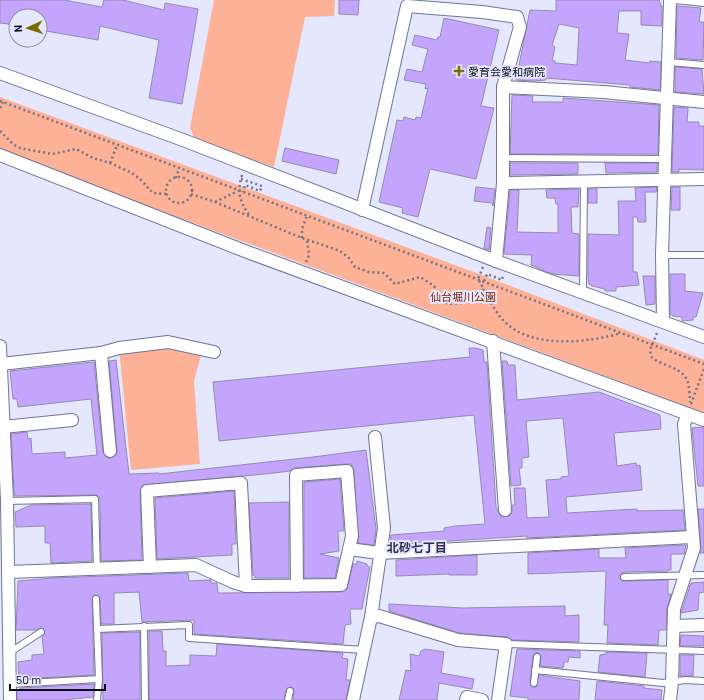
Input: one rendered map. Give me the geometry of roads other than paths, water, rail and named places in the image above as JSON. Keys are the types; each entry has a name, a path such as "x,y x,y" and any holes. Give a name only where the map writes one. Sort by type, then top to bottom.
{"street":[{"path":"662,321 664,159 668,97 670,0"},
{"path":"362,210 407,6 482,6 517,18 520,27 503,87 503,184 491,259"},
{"path":"0,73 182,140 491,259 704,336"},
{"path":"503,87 604,92 668,97 704,102"},
{"path":"0,155 250,253 688,411 704,420"},
{"path":"503,184 704,179"},
{"path":"493,341 506,510"},
{"path":"9,691 9,653 4,613 8,572 4,551 7,501 1,355 101,353 119,348 168,342 214,352"},
{"path":"101,353 110,451"},
{"path":"670,700 672,682 674,609 694,548 684,424 688,411"},
{"path":"3,427 72,420"},
{"path":"353,700 371,617 379,553 384,528 375,437"},
{"path":"8,572 196,565 233,582 246,586 297,586 341,585 352,536 347,471 296,475 297,586"},
{"path":"150,567 147,491 241,483 246,586"},
{"path":"349,549 379,553 692,537"},
{"path":"371,617 379,616 458,640 506,644 498,700"},
{"path":"674,626 704,625"},
{"path":"466,700 467,698 482,700"}],"lane":[{"path":"674,0 704,3"},
{"path":"669,62 704,65"},
{"path":"502,158 664,159"},
{"path":"583,292 584,181"},
{"path":"662,255 704,255"},
{"path":"7,501 95,499 97,569"},
{"path":"624,577 704,576"},
{"path":"96,599 99,679 97,700"},
{"path":"98,629 189,625 189,638 364,650"},
{"path":"144,626 145,700"},
{"path":"9,653 41,632"},
{"path":"506,644 704,651"},
{"path":"534,683 537,658"},
{"path":"535,670 663,683 685,680 704,681"},
{"path":"9,691 99,679"},
{"path":"288,700 290,691"}],"place":[{"name":"愛育会愛和病院","path":"459,71"}],"district":[{"name":"北砂七丁目","path":"417,547"}],"park label":[{"name":"仙台堀川公園","path":"463,296"}]}
